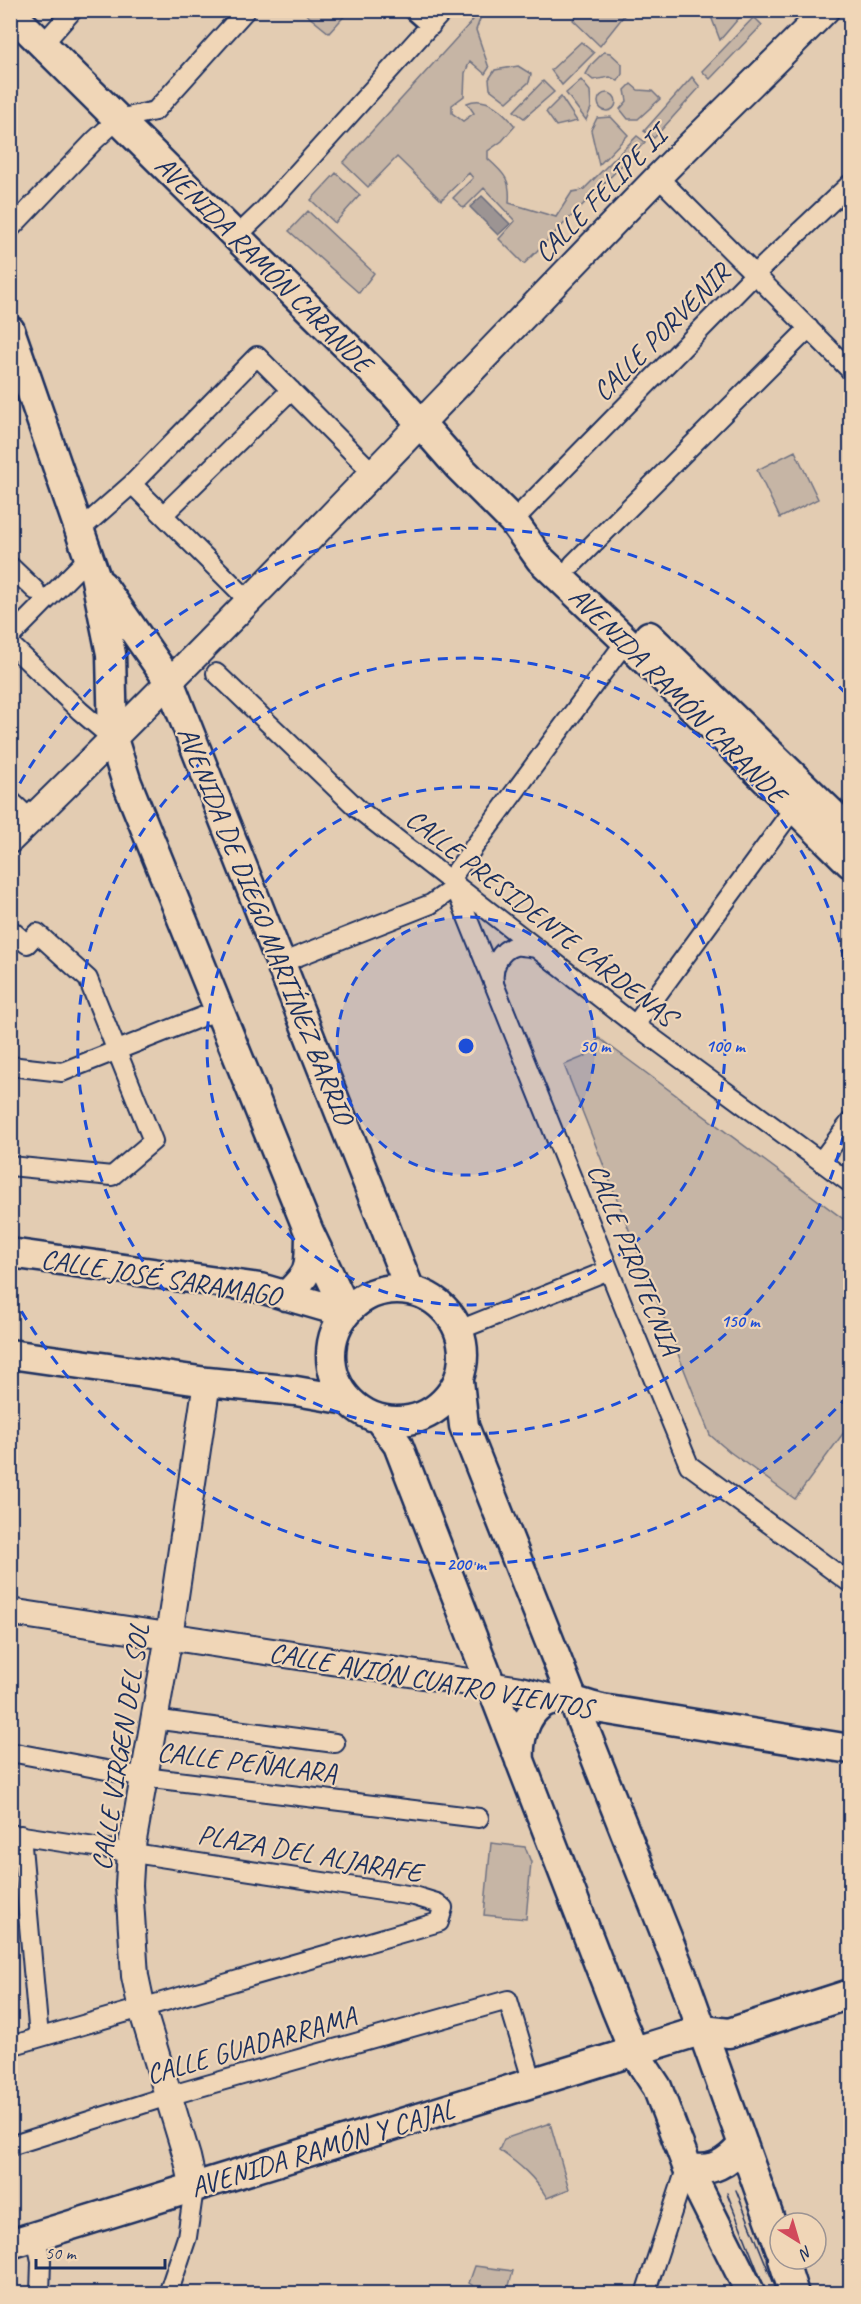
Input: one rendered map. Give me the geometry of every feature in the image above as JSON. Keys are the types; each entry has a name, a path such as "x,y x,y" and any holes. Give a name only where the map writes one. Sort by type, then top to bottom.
{"main road":[{"name":"AVENIDA RAMÓN CARANDE","path":"10,12 391,390 458,466 513,521 540,559 850,863"},
{"path":"10,330 92,566 111,654 113,739 127,783 310,1235 346,1312"},
{"name":"AVENIDA RAMÓN CARANDE","path":"513,521 555,546 850,831"},
{"name":"AVENIDA DE DIEGO MARTÍNEZ BARRIO","path":"92,566 169,681 410,1290"},
{"path":"286,1296 306,1276 310,1262 310,1235"},
{"name":"CALLE JOSÉ SARAMAGO","path":"10,1253 260,1288 346,1312"},
{"path":"392,1289 410,1290 440,1303 451,1315 464,1347 464,1364 459,1382 443,1404 419,1418 406,1421 379,1419 362,1412 348,1400 334,1377 331,1351 338,1325 346,1312 359,1301 375,1293 392,1289"},
{"path":"10,1354 207,1382 296,1391 348,1400"},
{"path":"459,1382 464,1426 570,1707 703,2030 768,2214"},
{"path":"379,1419 398,1445 634,2052 657,2087 687,2166 751,2294"},
{"path":"521,1763 520,1740 527,1722 540,1705 570,1707"},
{"name":"CALLE AVIÓN CUATRO VIENTOS","path":"570,1707 602,1709 850,1749"},
{"path":"703,2030 729,2033 850,1994"},
{"name":"AVENIDA RAMÓN Y CAJAL","path":"23,2241 703,2030"},
{"path":"687,2166 698,2170 717,2166 731,2159 743,2144"},
{"path":"787,2271 794,2294"}],"street":[{"path":"43,44 73,10"},
{"path":"10,229 118,119 155,111 246,10"},
{"path":"413,10 431,26"},
{"path":"236,237 444,10"},
{"name":"CALLE FELIPE II","path":"10,840 113,739 422,424 658,177 826,10"},
{"path":"658,177 850,370"},
{"name":"CALLE PORVENIR","path":"513,521 755,274 850,184"},
{"path":"573,564 809,328"},
{"path":"80,530 132,484 257,356 373,472"},
{"path":"163,515 291,390"},
{"path":"132,484 248,600"},
{"path":"10,566 35,590"},
{"path":"10,637 92,566"},
{"path":"281,963 430,904 455,887 454,874 626,641"},
{"path":"10,644 113,739"},
{"name":"CALLE PRESIDENTE CÁRDENAS","path":"216,673 358,809 455,887 635,1025 850,1182"},
{"path":"10,800 31,820"},
{"path":"635,1025 794,808"},
{"name":"CALLE PIROTECNIA","path":"455,887 689,1465 850,1583"},
{"path":"10,928 27,944 37,933 88,979 153,1141 112,1176 10,1166"},
{"path":"494,984 493,971 504,951 516,946 535,948"},
{"path":"10,1066 62,1072 219,1010"},
{"path":"821,1161 850,1122"},
{"path":"459,1330 609,1270"},
{"name":"CALLE VIRGEN DEL SOL","path":"194,2188 187,2157 142,2009 135,1976 129,1885 130,1851 169,1636 207,1382"},
{"name":"CALLE AVIÓN CUATRO VIENTOS","path":"10,1612 491,1686 570,1707"},
{"path":"153,1719 335,1743"},
{"name":"CALLE PEÑALARA","path":"10,1752 144,1777 479,1818"},
{"path":"39,2037 16,1835 130,1851"},
{"name":"PLAZA DEL ALJARAFE","path":"130,1851 414,1896 437,1903 443,1908 439,1922 142,2009"},
{"name":"CALLE GUADARRAMA","path":"10,2146 168,2096 508,2000 533,2083"},
{"path":"10,2046 142,2009"},
{"path":"645,2294 687,2166"},
{"path":"168,2294 186,2238 194,2188"},
{"path":"23,2241 41,2261 39,2294"}],"shaded area":[{"path":"581,10 624,11 626,13 600,46 573,20"},
{"path":"709,10 745,11 720,40"},
{"path":"302,11 349,11 329,33"},
{"path":"473,11 483,11 476,30 489,68 485,74 470,61 465,73 464,96 452,105 452,113 463,121 474,113 467,103 481,101 500,110 515,126 502,141 488,151 488,159 506,178 509,203 556,217 572,192 583,190 637,136 645,142 524,264 499,239 515,221 484,188 464,208 453,198 473,178 469,173 441,200 397,157 368,187 343,163 473,20"},
{"path":"754,17 762,25 710,79 702,71"},
{"path":"581,42 594,53 562,85 551,70"},
{"path":"604,52 610,53 622,64 622,74 618,81 610,77 593,80 586,74"},
{"path":"518,66 531,74 529,82 507,102 490,89 489,79 495,70"},
{"path":"692,77 700,87 654,138 644,131"},
{"path":"581,80 590,91 591,108 586,120 566,93"},
{"path":"543,81 554,92 524,118 514,111"},
{"path":"631,84 638,90 652,91 660,99 638,119 628,119 620,109 627,101 625,90"},
{"path":"607,93 613,96 616,102 613,108 607,111 601,108 598,102 601,96"},
{"path":"561,97 577,121 556,126 546,112"},
{"path":"611,117 628,135 599,165 591,130 597,118"},
{"path":"336,173 360,195 335,223 311,200"},
{"path":"482,196 510,224 498,235 470,207"},
{"path":"308,211 374,273 359,293 289,231"},
{"path":"795,451 818,499 780,518 757,470"},
{"path":"599,1038 850,1224 850,1424 795,1499 710,1435 564,1065 586,1056"},
{"path":"491,1843 525,1847 531,1862 526,1919 484,1915"},
{"path":"550,2123 569,2189 547,2198 526,2171 499,2150 504,2139"},
{"path":"475,2266 513,2271 507,2293 484,2293 469,2283"}],"tram line":[{"path":"736,2190 778,2294"},
{"path":"727,2193 767,2294"}]}
